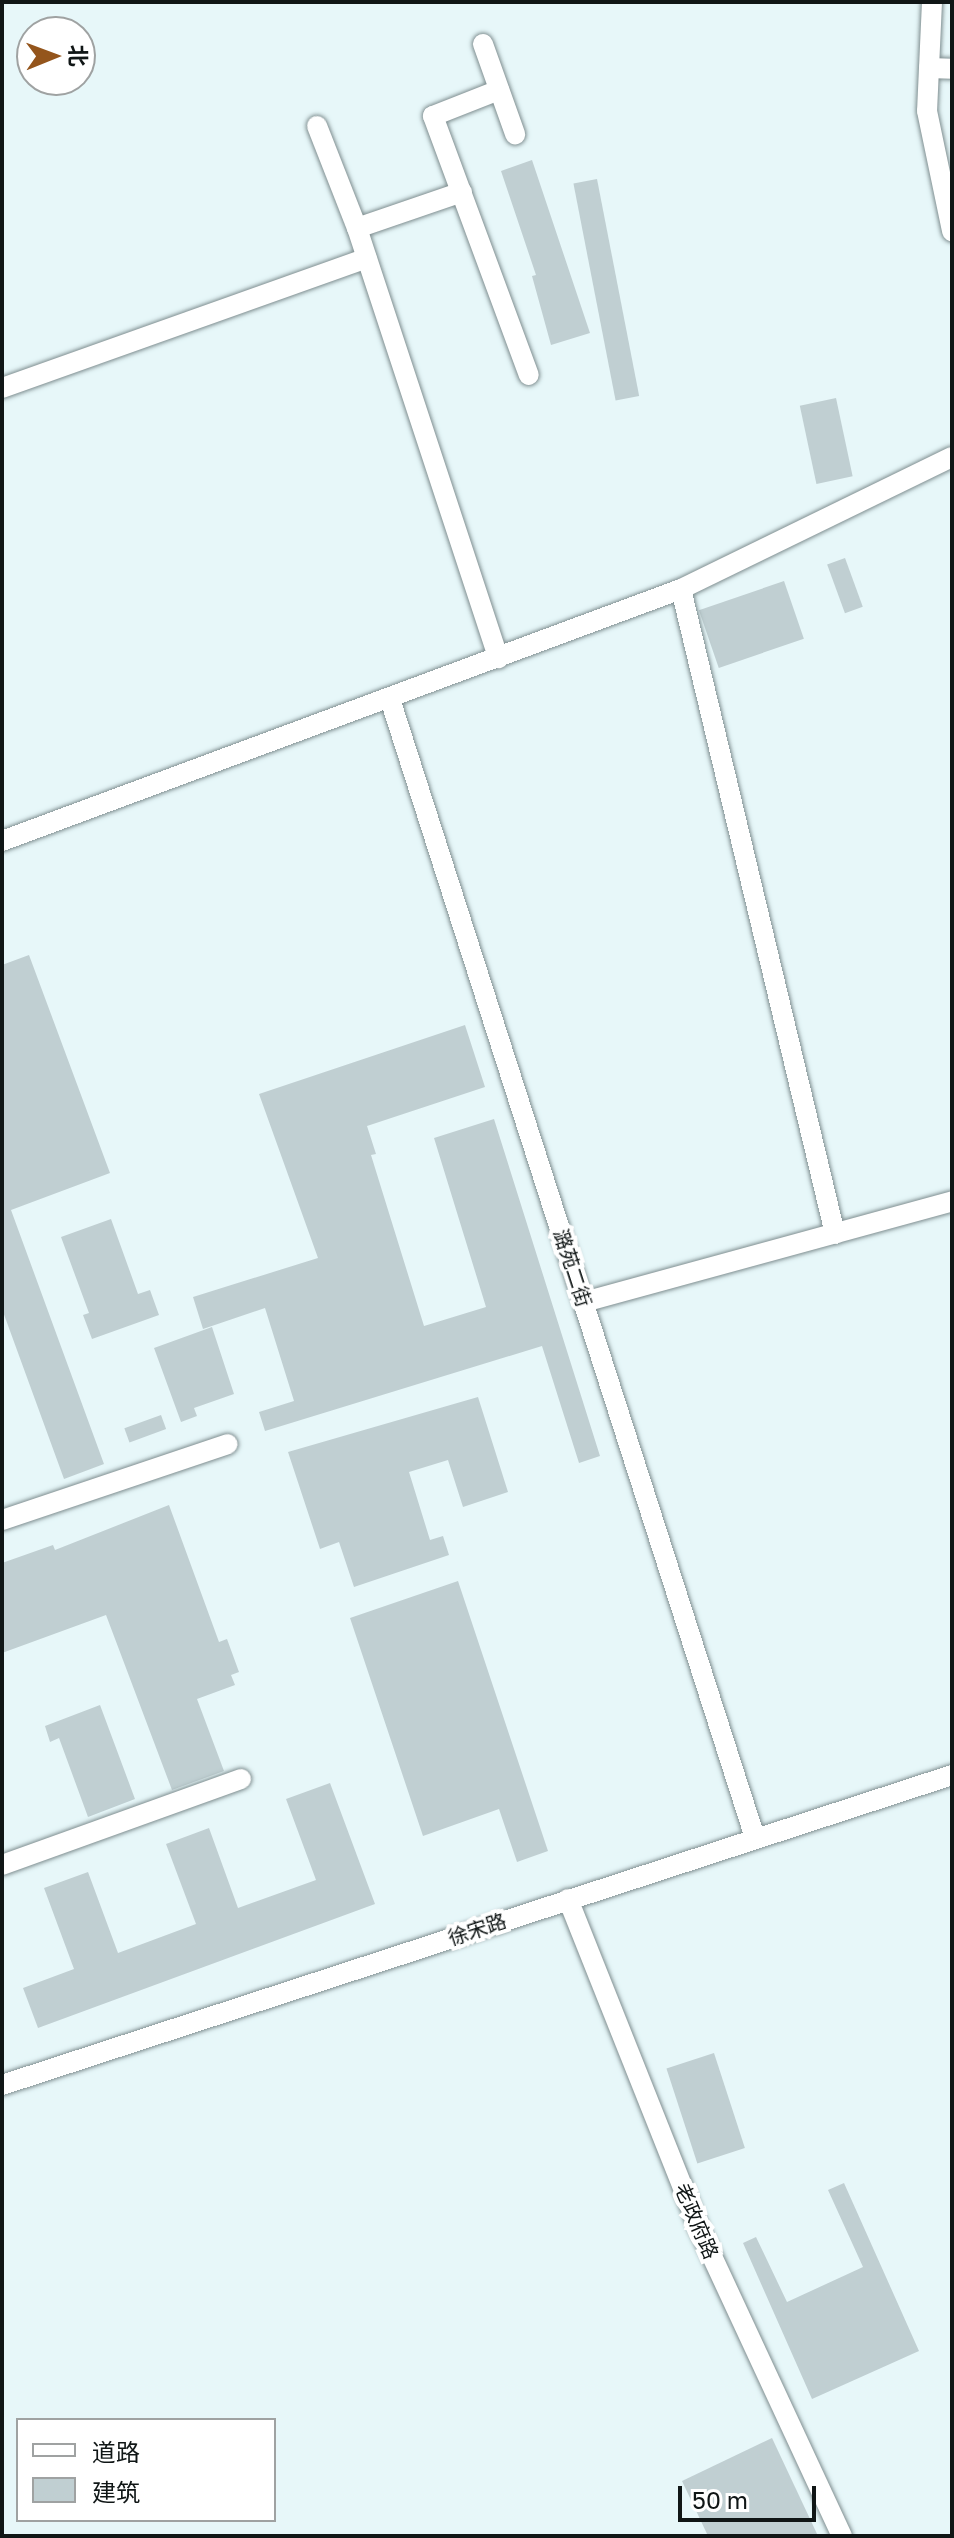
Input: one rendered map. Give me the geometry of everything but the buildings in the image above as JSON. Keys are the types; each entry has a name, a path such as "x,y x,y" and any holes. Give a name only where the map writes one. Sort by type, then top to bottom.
{"street":[{"path":"932,2 927,111 952,231"},
{"path":"483,44 515,134"},
{"path":"929,68 952,69"},
{"path":"499,90 433,116 529,375"},
{"path":"317,126 357,228 498,658"},
{"path":"357,228 462,192"},
{"path":"2,388 367,258"},
{"path":"2,841 681,589 952,457"},
{"path":"681,589 835,1234"},
{"name":"潞苑二街","path":"390,699 755,1838"},
{"path":"584,1302 952,1201"},
{"path":"2,1520 228,1444"},
{"name":"徐宋路","path":"2,2085 952,1775"},
{"path":"2,1865 241,1779"},
{"name":"老政府路","path":"568,1899 698,2226 842,2536"}]}
